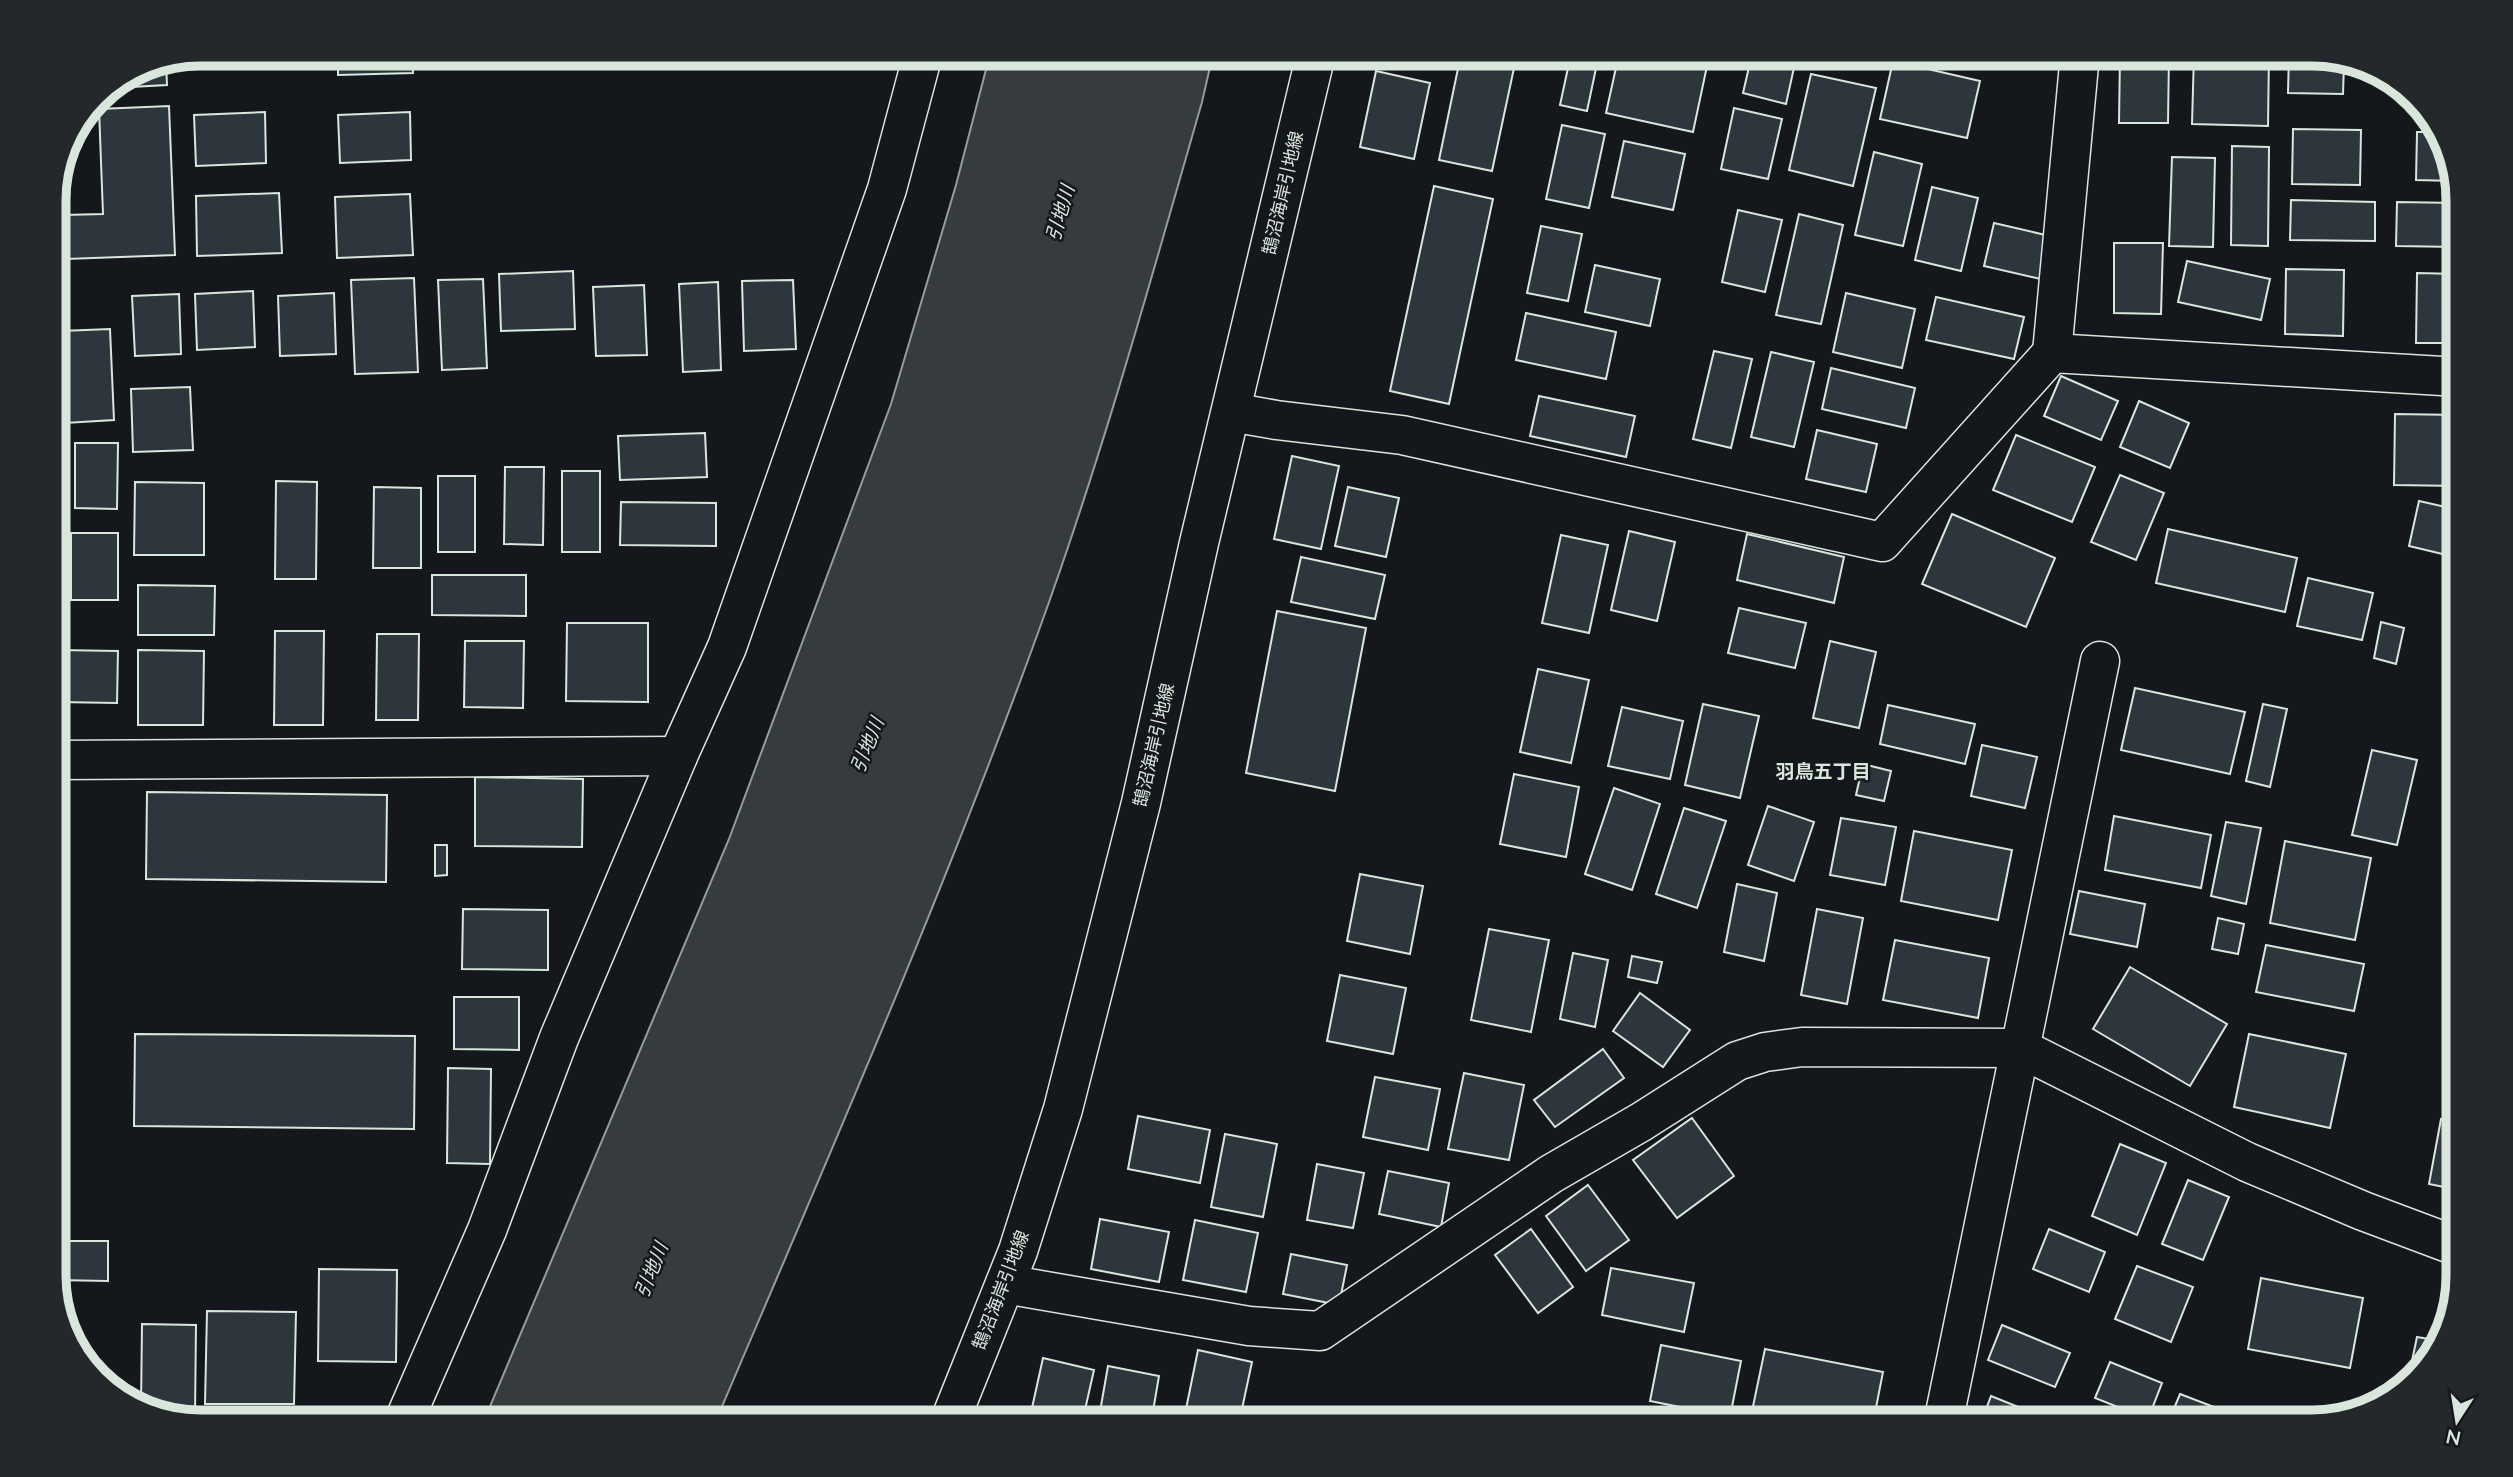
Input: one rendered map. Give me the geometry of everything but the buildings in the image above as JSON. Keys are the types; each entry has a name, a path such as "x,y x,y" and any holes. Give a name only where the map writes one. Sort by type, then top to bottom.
{"street":[{"path":"409,1410 488,1230 559,1038 727,647 887,189 920,66"},
{"name":"鵠沼海岸引地線","path":"954,1410 1005,1284 1063,1108 1141,803 1313,66"},
{"path":"1231,412 1402,435 1882,542 2052,353 2079,66"},
{"path":"2052,353 2446,376"},
{"path":"1946,1410 2099,662"},
{"path":"67,760 678,756"},
{"path":"1005,1284 1249,1326 1320,1331 1551,1174 1641,1122 1737,1061 1765,1052 1802,1047 2020,1048 2247,1162 2363,1211 2446,1242"}],"water":[{"name":"引地川","path":"987,66 1210,66 1125,368 1039,630 923,929 721,1410 488,1410 729,839 891,404 956,185"}],"district":[{"name":"羽鳥五丁目","path":"1823,771"}]}
